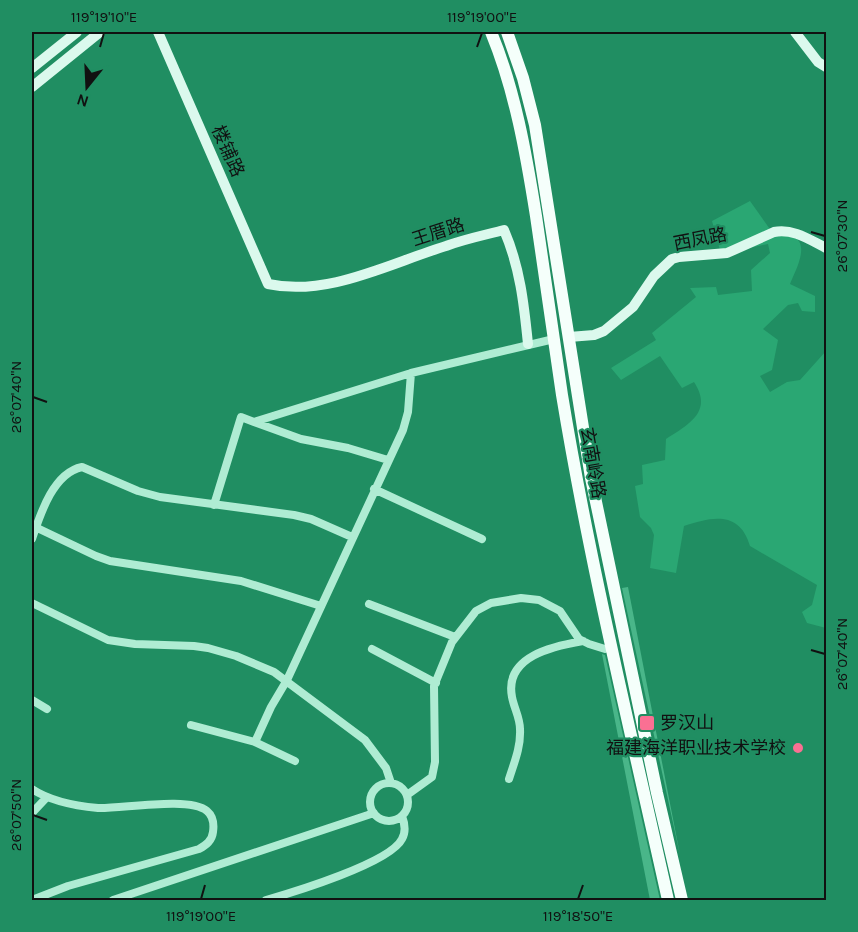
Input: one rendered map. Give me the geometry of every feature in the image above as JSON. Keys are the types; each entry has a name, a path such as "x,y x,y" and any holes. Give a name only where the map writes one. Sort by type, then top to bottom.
{"main road":[{"name":"玄南岭路","path":"491,32 514,100 531,183 562,395 590,546 668,900"},
{"name":"玄南岭路","path":"507,32 528,97 558,267 585,447 657,793 682,900"}],"street":[{"path":"32,68 76,32"},
{"path":"32,87 100,32"},
{"name":"楼铺路","path":"158,32 268,284"},
{"path":"795,32 818,62 826,67"},
{"name":"王厝路","path":"268,284 296,287 343,280 447,245 504,230 514,253 521,280 528,344"},
{"name":"西凤路","path":"569,337 594,335 604,331 633,307 660,269 676,258 727,253 774,231 782,230 793,232 826,248"},
{"path":"254,422 411,373 554,339"},
{"path":"255,742 271,706 287,680 406,422 411,373"},
{"path":"214,505 241,417 301,439 348,448 388,460"},
{"path":"32,539 34,527 52,491 73,470 82,467 149,495 301,517 352,537"},
{"path":"374,489 482,539"},
{"path":"34,527 110,561 241,581 321,606"},
{"path":"407,795 432,777 435,762 436,683 455,637 476,611 491,603 521,598 539,600 560,611 579,639 605,649"},
{"path":"32,603 108,640 135,644 208,648 250,661 287,680 365,740 386,768 391,783"},
{"path":"369,604 455,637"},
{"path":"509,779 520,739 520,726 512,697 511,682 520,665 533,655 556,646 583,641"},
{"path":"372,649 436,683"},
{"path":"32,700 47,710"},
{"path":"191,725 255,742 295,761"},
{"path":"391,783 401,786 407,795 408,808 402,816 391,821 383,820 374,813 370,799 378,785 391,783"},
{"path":"32,789 47,797 78,806 101,808 166,804 193,806 206,810 212,819 213,834 208,844 199,849 68,886 32,900"},
{"path":"32,813 47,797"},
{"path":"112,900 374,813"},
{"path":"266,900 373,862 399,844 403,838 405,830 402,816"}],"green space":[{"path":"750,201 772,232 791,236 800,242 801,254 790,284 815,296 815,312 802,311 798,303 788,305 763,329 778,340 772,370 760,376 770,392 787,382 800,380 826,351 826,628 807,623 802,612 812,605 817,585 750,546 740,527 724,519 705,520 684,526 676,573 650,568 654,535 651,528 640,517 635,486 643,484 642,465 665,460 666,439 696,416 701,401 694,382 682,388 660,356 621,380 611,368 656,340 652,333 696,297 690,288 716,287 718,295 752,291 751,270 770,253 768,244 721,254 712,221"}],"building":[{"path":"628,587 680,855 622,588"},
{"path":"602,654 605,655 660,900 650,900"}],"place":[{"name":"罗汉山","path":"647,723"},
{"name":"福建海洋职业技术学校","path":"798,748"}]}
